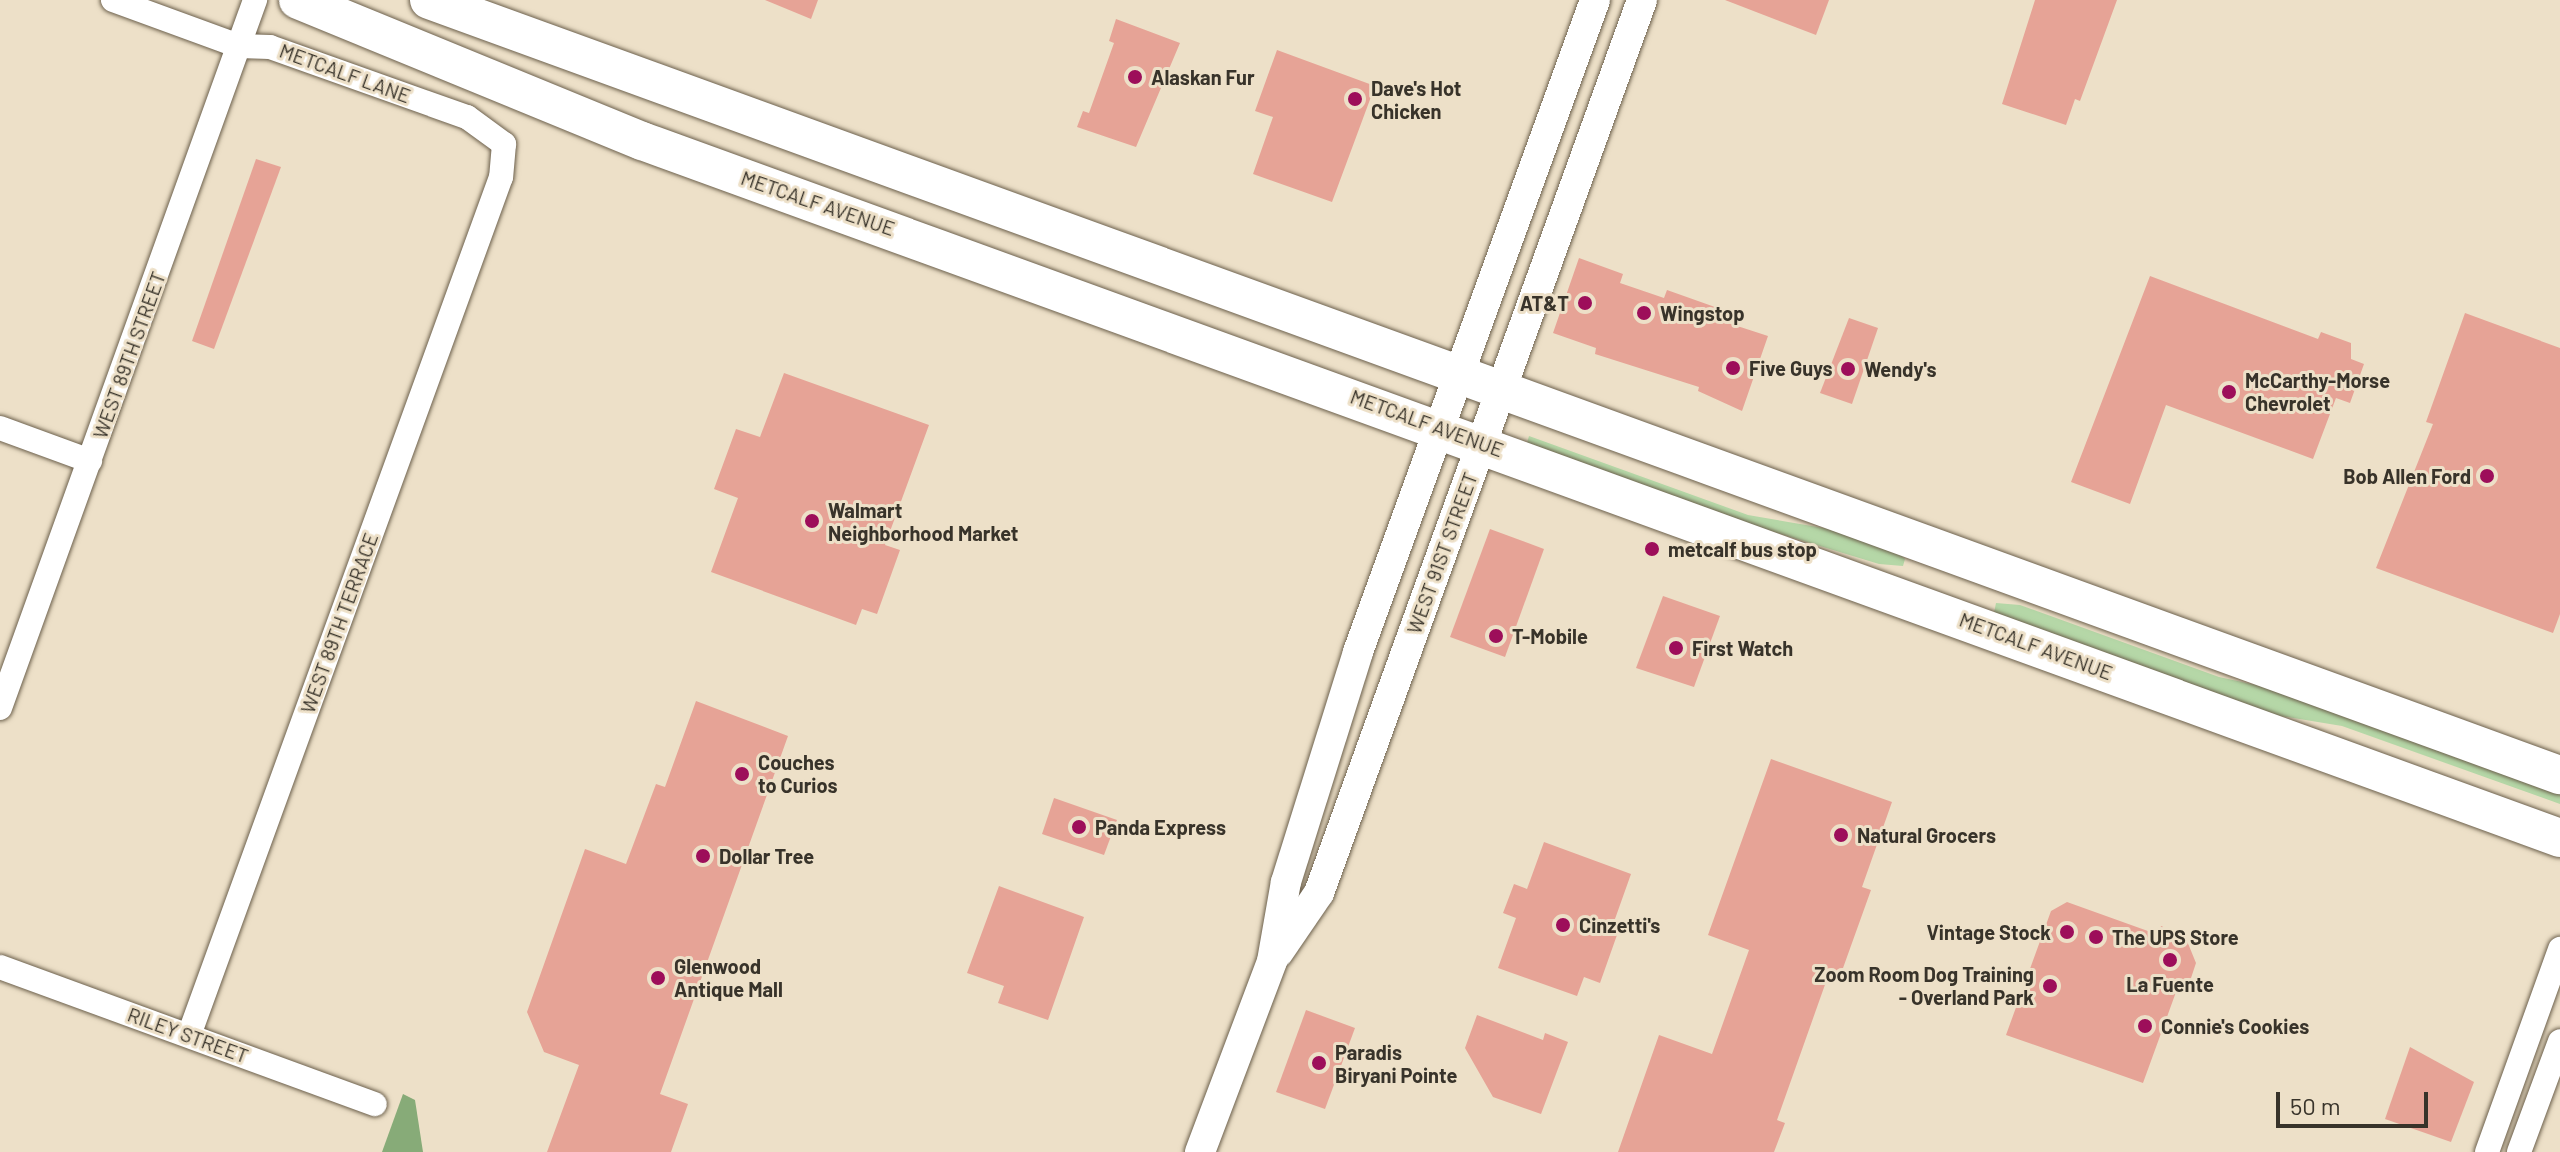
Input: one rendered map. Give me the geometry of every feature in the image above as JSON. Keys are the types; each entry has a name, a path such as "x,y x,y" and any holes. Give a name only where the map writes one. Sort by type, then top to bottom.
{"main road":[{"name":"METCALF AVENUE","path":"298,0 642,141 1482,442 2560,838"},
{"path":"429,0 2560,775"},
{"path":"1935,609 1943,551"}],"street":[{"name":"METCALF LANE","path":"113,0 239,46 270,47 467,117 504,144 501,177 489,211"},
{"name":"WEST 89TH STREET","path":"0,708 255,0"},
{"name":"WEST 91ST STREET","path":"1200,1152 1272,961 1286,882 1358,652 1595,0"},
{"path":"1602,114 1598,83 1626,0"},
{"name":"WEST 91ST STREET","path":"1272,961 1319,893 1642,0"},
{"name":"WEST 89TH TERRACE","path":"189,1035 489,211"},
{"path":"0,428 90,461"},
{"path":"2487,1152 2560,949"},
{"name":"RILEY STREET","path":"0,967 375,1104"},
{"path":"2519,1152 2560,1041"}],"green space":[{"path":"1529,436 1748,515 1841,531 1897,551 1905,559 1903,566 1879,564 1679,503 1526,446"},
{"path":"1996,603 2020,605 2219,677 2270,688 2552,790 2560,794 2560,804 2342,726 2275,715 1994,613"},
{"path":"403,1094 415,1100 423,1152 382,1152"}],"building":[{"path":"765,0 818,0 811,19"},
{"path":"1725,0 1829,0 1816,35"},
{"path":"2035,0 2117,0 2080,101 2075,99 2066,125 2002,104"},
{"name":"Alaskan Fur","path":"1116,19 1180,43 1136,147 1077,127 1083,111 1089,113 1114,43 1109,41"},
{"path":"1277,50 1375,86 1332,202 1253,174 1273,117 1255,111"},
{"path":"256,159 281,167 214,349 192,341"},
{"path":"1579,258 1623,274 1620,283 1664,298 1667,290 1729,312 1725,322 1768,336 1742,411 1698,391 1699,387 1595,354 1596,348 1553,333"},
{"name":"McCarthy-Morse Chevrolet","path":"2150,276 2318,339 2321,332 2351,343 2351,359 2364,364 2350,403 2336,398 2313,459 2166,405 2130,504 2071,482"},
{"name":"Bob Allen Ford","path":"2465,313 2560,348 2560,614 2553,633 2376,568 2433,424 2426,422"},
{"name":"Wendy's","path":"1849,318 1878,328 1852,404 1820,393"},
{"name":"Walmart Neighborhood Market","path":"784,373 929,425 885,545 900,550 877,614 862,609 856,625 711,572 738,498 714,489 736,429 760,437"},
{"path":"1490,529 1544,549 1505,657 1450,637"},
{"name":"First Watch","path":"1663,596 1720,616 1694,687 1636,668"},
{"path":"696,701 788,736 660,1094 688,1104 671,1152 547,1152 579,1065 544,1052 527,1012 585,849 626,864 656,784 665,787"},
{"path":"1771,759 1892,802 1862,887 1871,890 1838,982 1827,979 1777,1120 1785,1123 1774,1152 1618,1152 1659,1035 1712,1054 1749,950 1708,935"},
{"name":"Panda Express","path":"1054,798 1117,820 1104,855 1042,834"},
{"name":"Cinzetti's","path":"1544,842 1631,874 1610,933 1617,935 1600,983 1584,977 1577,996 1498,968 1516,918 1503,913 1514,884 1527,889"},
{"path":"999,886 1084,917 1048,1020 998,1003 1004,986 967,973"},
{"path":"2067,902 2159,935 2161,926 2185,936 2196,963 2189,984 2180,981 2143,1083 2006,1035 2051,911"},
{"path":"1306,1010 1355,1028 1325,1109 1276,1092"},
{"path":"1477,1015 1543,1040 1545,1033 1568,1042 1541,1114 1493,1097 1465,1048"},
{"path":"2410,1047 2474,1082 2451,1142 2385,1119"}],"place":[{"name":"Alaskan Fur","path":"1135,77"},
{"name":"Dave's Hot Chicken","path":"1355,99"},
{"name":"AT&T","path":"1585,303"},
{"name":"Wingstop","path":"1644,313"},
{"name":"Five Guys","path":"1733,368"},
{"name":"Wendy's","path":"1848,369"},
{"name":"McCarthy-Morse Chevrolet","path":"2229,392"},
{"name":"Bob Allen Ford","path":"2487,476"},
{"name":"Walmart Neighborhood Market","path":"812,521"},
{"name":"metcalf bus stop","path":"1652,549"},
{"name":"T-Mobile","path":"1496,636"},
{"name":"First Watch","path":"1676,648"},
{"name":"Couches to Curios","path":"742,774"},
{"name":"Panda Express","path":"1079,827"},
{"name":"Natural Grocers","path":"1841,835"},
{"name":"Dollar Tree","path":"703,856"},
{"name":"Cinzetti's","path":"1563,925"},
{"name":"Vintage Stock","path":"2067,932"},
{"name":"The UPS Store","path":"2096,937"},
{"name":"La Fuente","path":"2170,960"},
{"name":"Glenwood Antique Mall","path":"658,978"},
{"name":"Zoom Room Dog Training - Overland Park","path":"2050,986"},
{"name":"Connie's Cookies","path":"2145,1026"},
{"name":"Paradis Biryani Pointe","path":"1319,1063"}]}
